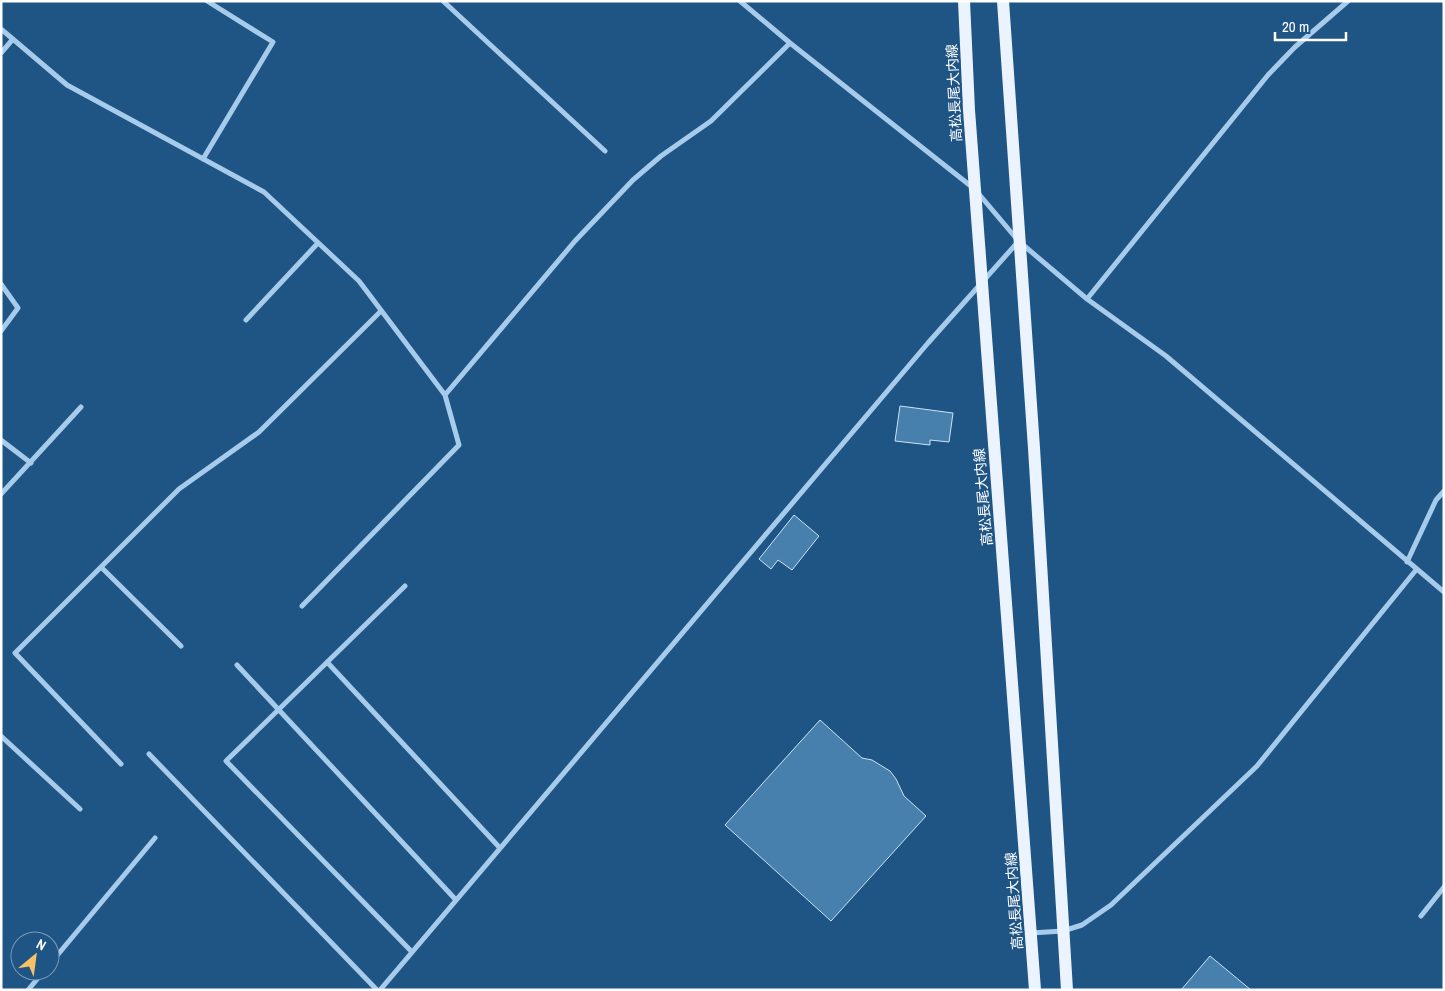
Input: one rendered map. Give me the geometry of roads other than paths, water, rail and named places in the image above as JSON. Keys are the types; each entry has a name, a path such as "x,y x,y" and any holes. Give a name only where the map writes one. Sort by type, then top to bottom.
{"main road":[{"name":"高松長尾大内線","path":"964,1 969,110 1036,990"},
{"path":"1003,1 1034,448 1067,990"}],"street":[{"path":"203,159 273,42 207,1"},
{"path":"444,1 605,152"},
{"path":"740,1 975,190 1019,241 1087,299 1166,356 1444,592"},
{"path":"1087,299 1268,75 1294,47 1348,1"},
{"path":"1,29 67,86 264,192 359,281 444,396 458,445 302,606"},
{"path":"1,54 13,39"},
{"path":"444,396 576,241 634,180 661,156 711,122 790,43"},
{"path":"149,754 378,990 928,342 1019,241"},
{"path":"246,320 318,243"},
{"path":"1,284 18,308 1,331"},
{"path":"121,764 15,653 179,489 259,432 381,311"},
{"path":"1,494 81,407"},
{"path":"1,440 31,463"},
{"path":"1407,562 1436,500 1444,490"},
{"path":"101,567 181,646"},
{"path":"1031,933 1063,931 1082,925 1111,905 1257,766 1416,570"},
{"path":"405,586 226,761 412,952"},
{"path":"327,662 500,848"},
{"path":"237,665 456,900"},
{"path":"1,736 80,809"},
{"path":"60,952 155,838"},
{"path":"1421,916 1444,887"}]}
